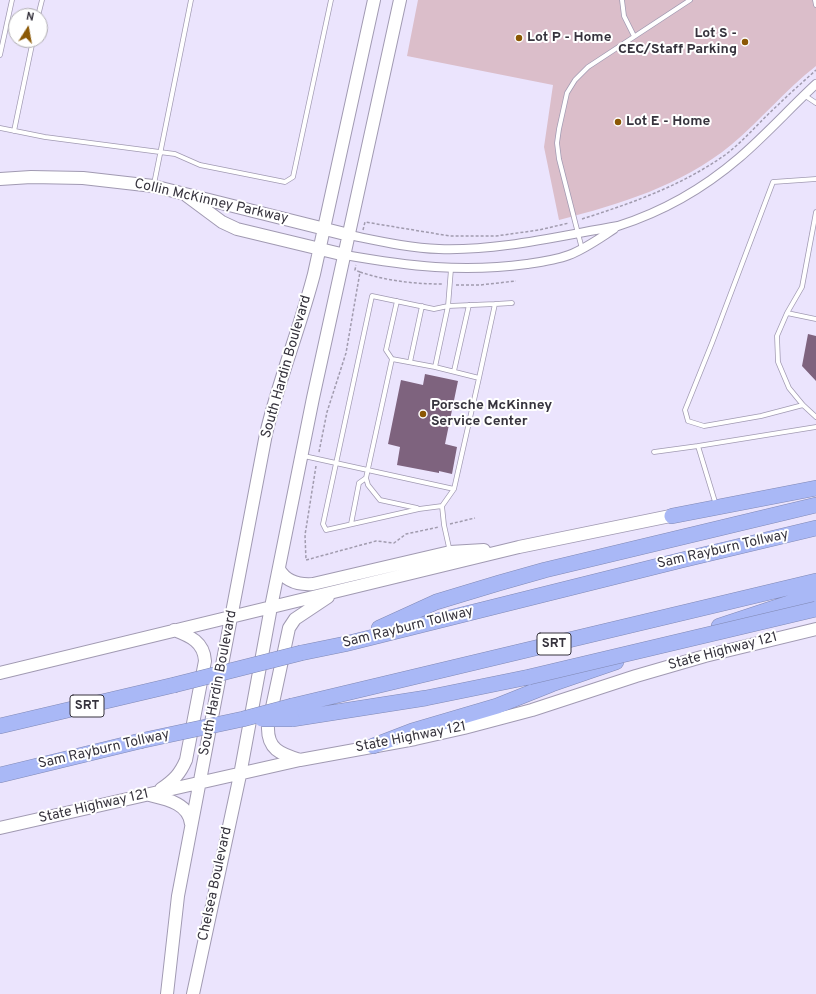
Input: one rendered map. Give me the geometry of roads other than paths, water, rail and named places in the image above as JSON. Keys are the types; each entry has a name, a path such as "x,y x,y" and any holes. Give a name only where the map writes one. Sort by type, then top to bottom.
{"highway":[{"path":"672,516 816,488"},
{"path":"344,644 436,602 499,583 545,570 816,505"},
{"name":"Sam Rayburn Tollway","path":"0,726 301,653 344,644 816,528"},
{"name":"SRT","path":"292,712 816,581"},
{"path":"373,746 412,731 498,706 552,684 753,614 816,594"},
{"path":"292,712 426,698 528,677 816,609"},
{"name":"Sam Rayburn Tollway","path":"0,775 243,718 292,712"}],"main road":[{"name":"South Hardin Boulevard","path":"200,783 272,409 308,298 374,0"},
{"name":"South Hardin Boulevard","path":"240,775 301,455 400,0"},
{"name":"Collin McKinney Parkway","path":"0,179 31,177 83,178 153,186 349,235"},
{"path":"183,193 216,218 237,229 344,255"},
{"path":"0,673 519,547 672,516 816,482"},
{"path":"279,569 287,579 299,583 313,584 450,552 519,547"},
{"path":"300,760 286,756 276,750 269,736 268,726 286,639 289,628 295,619 336,592"},
{"name":"State Highway 121","path":"0,828 159,791 240,775 300,760 443,733 532,710 636,676 698,658 816,629"},
{"path":"159,791 173,781 181,772 186,760 205,661 203,650 197,641 186,634 174,630"},
{"name":"Chelsea Boulevard","path":"193,994 240,775"},
{"path":"167,994 178,896 200,783"},
{"path":"146,795 171,801 182,807 189,815 191,828"}],"street":[{"path":"349,235 423,248 456,249 513,244 618,226 634,221 683,197 726,169 750,148 816,84"},
{"path":"344,255 400,264 450,269 489,268 527,264 561,258 582,249 618,226"}],"lane":[{"path":"0,55 12,0"},
{"path":"153,186 191,0"},
{"path":"0,128 45,136 175,154 200,165 285,182 292,177 332,0"},
{"path":"622,0 624,16 634,36"},
{"path":"582,249 557,152 558,133 565,100 573,84 588,67 690,0"},
{"path":"815,0 816,5"},
{"path":"14,131 31,48"},
{"path":"804,95 816,103"},
{"path":"803,405 761,416 704,426 688,421 684,410 712,343 774,182 816,178"},
{"path":"816,212 802,288 787,313 777,336 778,362 789,388 803,405 816,417"},
{"path":"435,367 448,306 450,269"},
{"path":"442,506 419,509 326,530 323,524 372,296 434,309 448,306 512,303"},
{"path":"398,301 386,350 392,359 366,478 368,485 380,500 419,509"},
{"path":"450,552 444,526 442,506 454,489 495,304"},
{"path":"454,371 468,305"},
{"path":"410,362 422,306"},
{"path":"787,313 816,319"},
{"path":"392,359 454,371 479,378"},
{"path":"654,452 816,427"},
{"path":"698,446 716,506"},
{"path":"301,455 454,489"},
{"path":"351,524 359,483 366,478"}],"place":[{"name":"Lot P - Home","path":"519,38"},
{"name":"Lot S - CEC/Staff Parking","path":"745,42"},
{"name":"Lot E - Home","path":"618,122"},
{"name":"Porsche McKinney Service Center","path":"423,414"}]}
